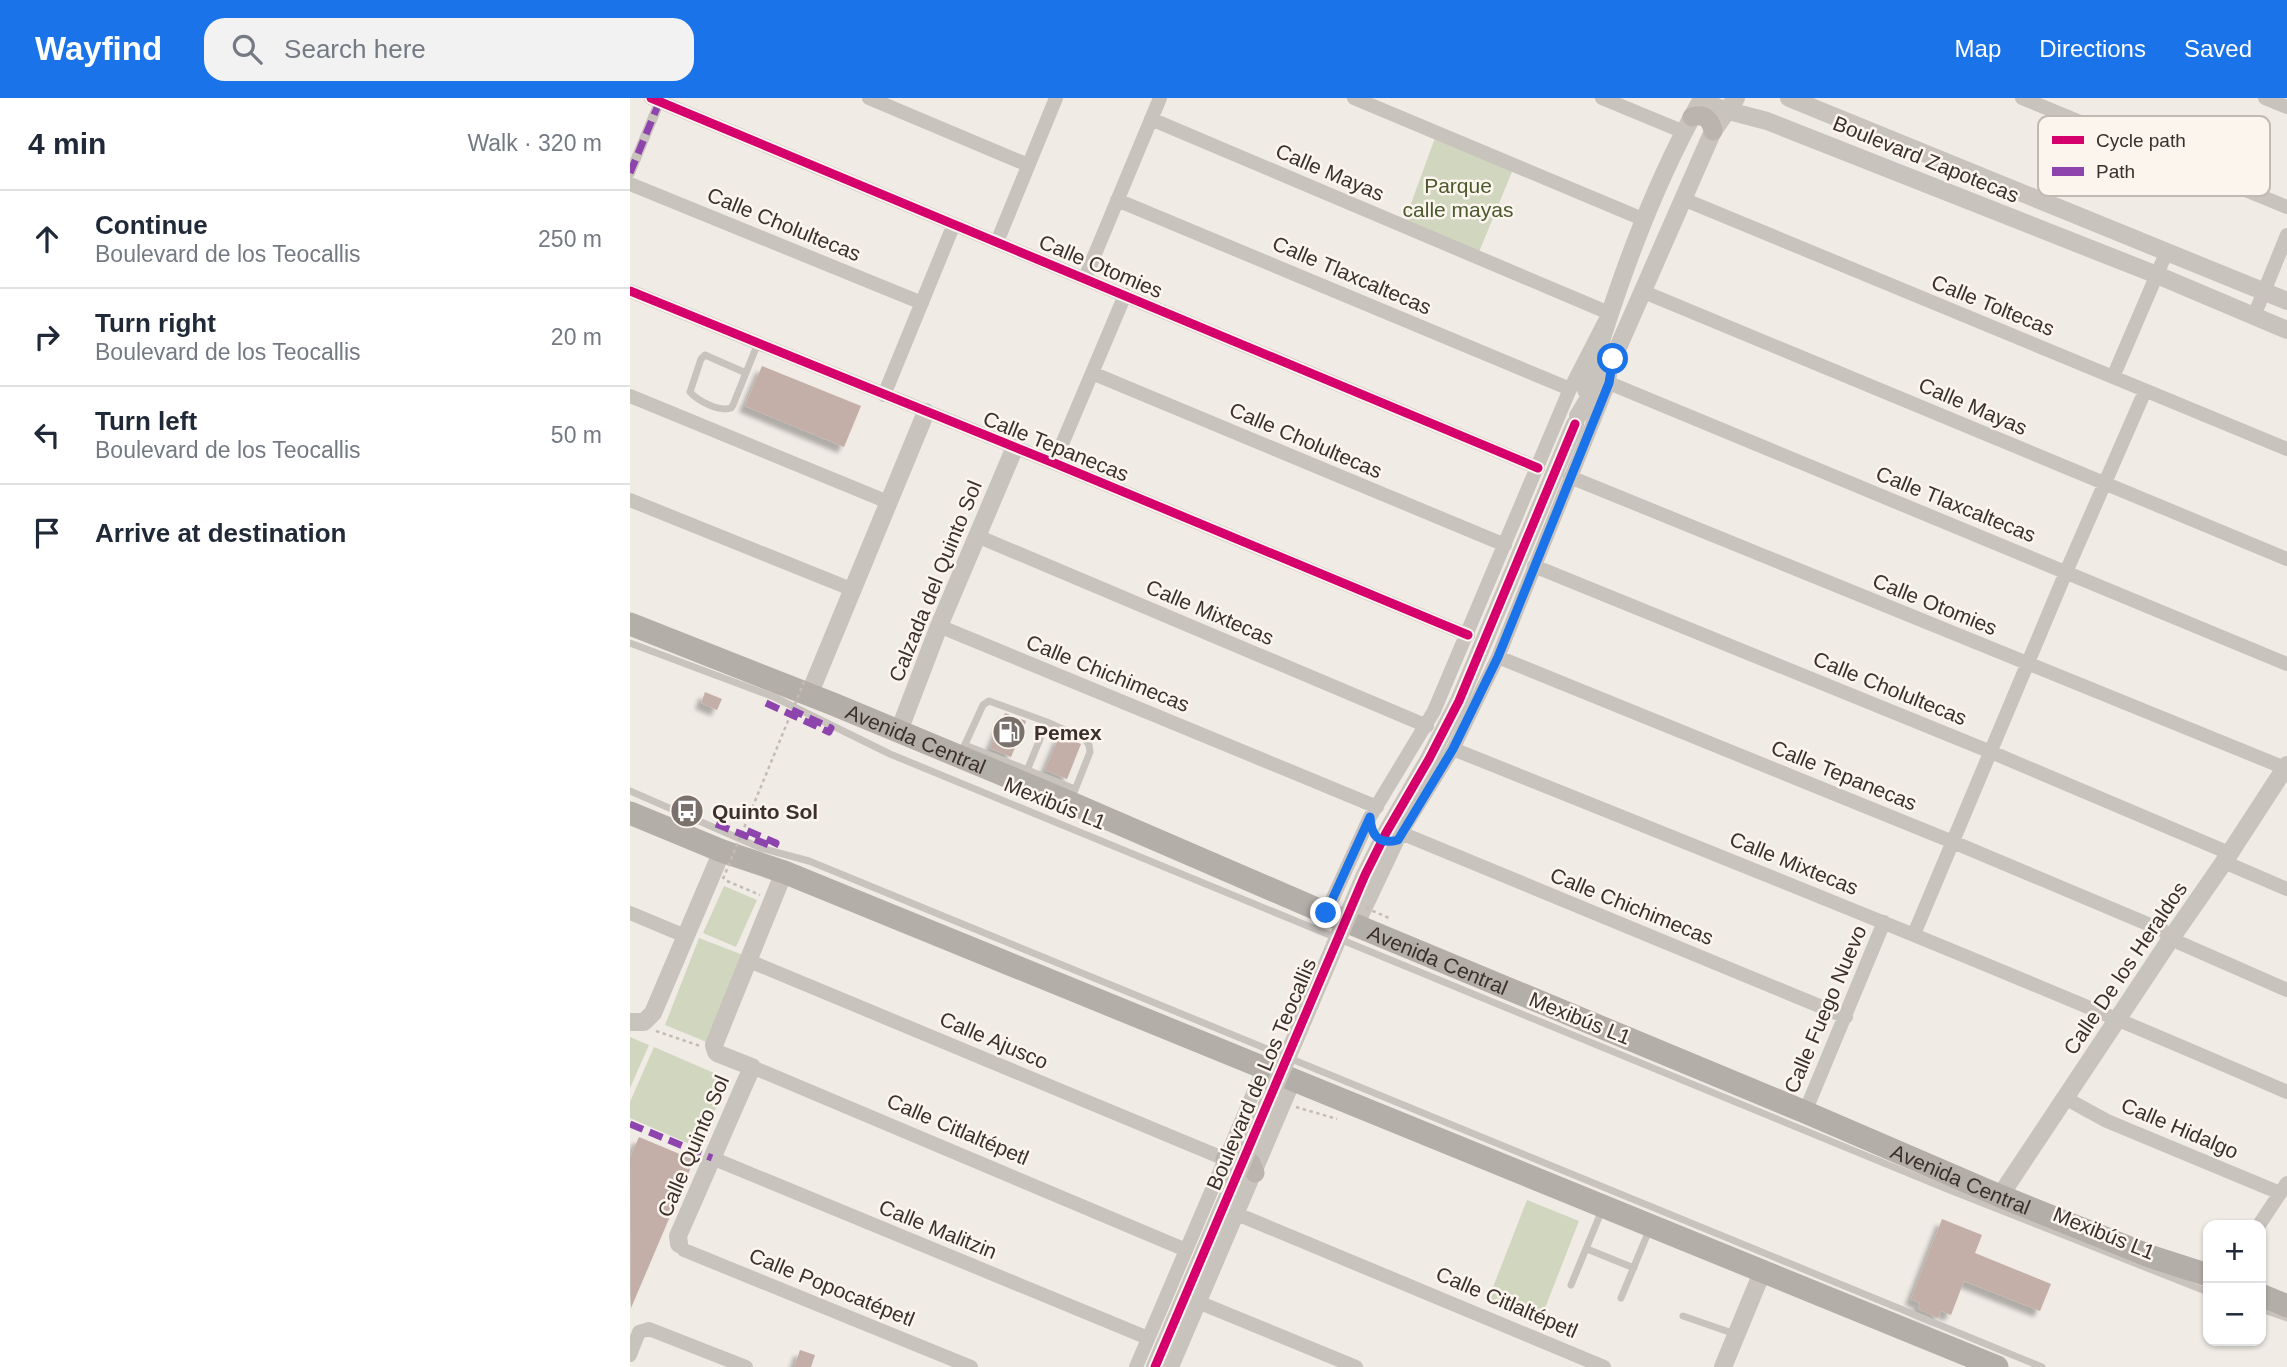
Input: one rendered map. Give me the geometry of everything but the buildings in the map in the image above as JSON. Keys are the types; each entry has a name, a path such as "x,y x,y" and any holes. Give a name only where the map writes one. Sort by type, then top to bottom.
{"highway":[{"name":"Avenida Central","path":"630,624 807,688 899,731 962,751 1072,796 1326,913 1358,916 2000,1196 2152,1257 2203,1273"},
{"path":"630,813 722,851 784,872 1997,1367"},
{"path":"2266,1297 2287,1306"}],"main road":[{"path":"1688,124 1699,115 1705,117 1713,131"},
{"path":"1225,1159 1235,1155 1251,1163 1255,1173"}],"street":[{"path":"869,98 1028,165"},
{"path":"996,242 1056,98"},
{"path":"1085,278 1160,98"},
{"path":"1354,98 1645,220"},
{"path":"1602,98 1688,124"},
{"name":"Boulevard de Los Teocallis","path":"1155,1367 1364,875 1459,701 1576,420 1609,313 1645,220 1688,124 1703,98"},
{"name":"Boulevard Zapotecas","path":"1703,98 1714,107 1732,104 1767,121 2157,275 2287,330"},
{"name":"Boulevard Zapotecas","path":"1789,98 2287,301"},
{"path":"2022,98 2066,116"},
{"path":"2265,98 2287,107"},
{"path":"630,173 657,99"},
{"name":"Calle Otomies","path":"657,99 1538,468"},
{"name":"Boulevard de Los Teocallis","path":"1576,420 1613,359 1713,131 1732,104"},
{"name":"Calle Mayas","path":"1151,120 1609,313"},
{"name":"Calle Cholultecas","path":"630,184 922,303"},
{"path":"2260,196 2287,207"},
{"name":"Calle Tlaxcaltecas","path":"1117,200 1570,389"},
{"name":"Calle Toltecas","path":"1683,200 2287,449"},
{"path":"884,395 954,224"},
{"path":"2254,316 2287,235"},
{"path":"2113,377 2167,251"},
{"name":"Calle Tepanecas","path":"630,291 1468,635"},
{"name":"Calle Mayas","path":"1644,292 2287,559"},
{"path":"1054,463 1125,295"},
{"path":"1326,913 1374,812 1427,726 1468,635 1570,389 1609,313"},
{"path":"1358,916 1400,836 1453,749 1498,657 1609,383 1613,359"},
{"name":"Calle Cholultecas","path":"1091,373 1505,545"},
{"name":"Calle Tlaxcaltecas","path":"1609,383 2287,664"},
{"path":"1914,934 2145,391"},
{"path":"630,397 888,502"},
{"path":"807,688 926,412"},
{"name":"Calzada del Quinto Sol","path":"899,731 939,626 1015,447"},
{"name":"Calle Otomies","path":"1570,477 2286,766"},
{"path":"630,500 851,589"},
{"name":"Calle Mixtecas","path":"977,536 1427,726"},
{"name":"Calle Cholultecas","path":"1534,566 1991,752 2227,858 2287,889"},
{"name":"Calle Chichimecas","path":"939,626 1374,812"},
{"name":"Calle Tepanecas","path":"1498,657 1954,842 2162,930 2180,943 2287,989"},
{"name":"Calle Mixtecas","path":"1453,749 1914,934 2287,1092"},
{"name":"Calle De los Heraldos","path":"2000,1196 2172,937 2281,786 2286,766"},
{"path":"1374,812 1371,829 1377,837 1384,841 1400,836"},
{"name":"Calle Chichimecas","path":"1400,836 1846,1017"},
{"path":"637,1023 653,1013 722,851"},
{"name":"Calle Quinto Sol","path":"715,1050 715,1039 784,872"},
{"path":"630,914 685,936"},
{"name":"Calle Fuego Nuevo","path":"1805,1112 1884,922"},
{"name":"Calle Ajusco","path":"747,960 1225,1159"},
{"name":"Calle Citlaltépetl","path":"715,1050 1186,1250"},
{"name":"Calle Quinto Sol","path":"679,1244 678,1236 752,1067"},
{"name":"Boulevard de Los Teocallis","path":"1136,1367 1264,1068"},
{"name":"Boulevard de Los Teocallis","path":"1172,1367 1294,1080"},
{"name":"Calle Hidalgo","path":"2065,1098 2107,1121 2284,1188"},
{"name":"Calle Malitzin","path":"712,1158 1148,1338"},
{"path":"2262,1220 2284,1188"},
{"name":"Calle Citlaltépetl","path":"1237,1213 1604,1367"},
{"name":"Calle Popocatépetl","path":"679,1244 684,1250 971,1367"},
{"path":"1724,1367 1763,1270"},
{"path":"1198,1303 1356,1367"},
{"path":"630,1354 639,1332 643,1329 655,1330 746,1367"}],"lane":[{"path":"746,373 705,355 701,359 690,392 694,397 723,410 729,409 733,405 746,373 758,343"},
{"name":"Mexibús L1","path":"630,643 774,697 890,754 1959,1194 2203,1290"},
{"path":"962,751 983,705 989,701 1047,722 1085,739 1089,745 1090,752 1072,796"},
{"path":"1025,777 1047,722"},
{"path":"630,791 761,848 820,866 2042,1367"},
{"path":"1571,1285 1603,1206"},
{"path":"1621,1298 1651,1225"},
{"path":"1587,1249 1634,1268"},
{"path":"2266,1311 2287,1318"},
{"path":"1683,1316 1737,1334"}],"path":[{"path":"746,889 723,879 807,688"},
{"path":"1358,916 1389,918"},
{"path":"637,1023 715,1050"},
{"path":"1284,1104 1347,1122"}],"green space":[{"name":"Parque calle mayas","path":"1435,138 1514,167 1479,252 1405,220"},
{"path":"724,886 757,900 736,947 703,933"},
{"path":"699,938 743,955 709,1043 665,1025"},
{"path":"630,1037 649,1045 630,1088"},
{"path":"654,1047 728,1079 699,1148 630,1118 630,1102"},
{"path":"1527,1200 1579,1221 1540,1321 1488,1300"}],"marked path":[{"path":"630,173 661,98"},
{"path":"766,703 829,732 831,728 792,710"},
{"path":"716,824 774,847 776,843 743,829"},
{"path":"630,1124 712,1158"}],"cycle path":[{"path":"651,98 1538,468"},
{"path":"630,291 1468,635"},
{"path":"1155,1367 1365,875 1459,701 1575,424"}],"place":[{"name":"Pemex","path":"1009,732"},
{"name":"Quinto Sol","path":"687,811"}],"route":[{"path":"1326,913 1370,817 1371,829 1377,837 1384,841 1398,840 1453,749 1498,657 1609,383 1613,359"}]}
